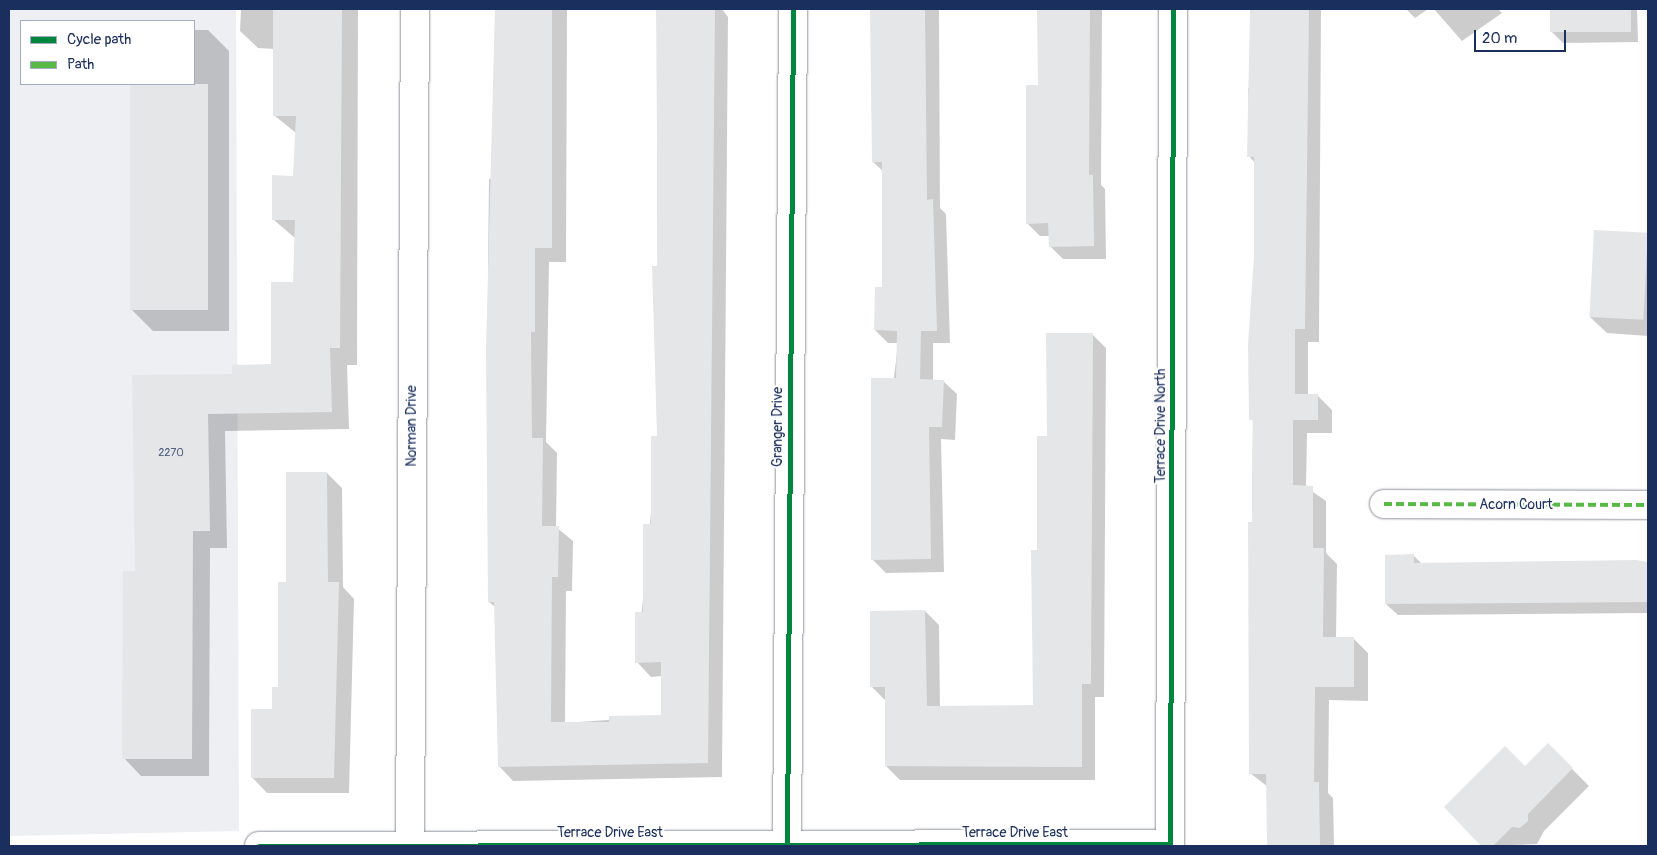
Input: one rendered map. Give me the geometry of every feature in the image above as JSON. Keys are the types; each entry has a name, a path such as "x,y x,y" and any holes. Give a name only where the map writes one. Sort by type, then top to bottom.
{"street":[{"name":"Norman Drive","path":"410,843 415,9"},
{"name":"Granger Drive","path":"787,846 793,9"},
{"name":"Terrace Drive North","path":"1170,844 1173,9"},
{"name":"Acorn Court","path":"1384,504 1648,505"},
{"name":"Terrace Drive East","path":"259,846 410,843 787,846 1170,844"}],"shaded area":[{"path":"9,9 236,9 239,831 9,836"}],"building":[{"path":"273,9 342,9 340,348 330,348 332,412 208,414 210,531 193,531 192,759 122,759 123,571 135,571 132,375 232,374 232,365 271,364 271,282 293,282 295,220 272,220 272,175 293,176 296,116 273,116"},
{"path":"495,9 552,9 552,248 535,248 535,332 531,332 532,438 543,438 542,526 559,526 558,577 552,577 551,722 609,722 609,716 661,715 661,662 635,663 635,612 643,612 643,524 651,524 651,436 657,436 652,266 658,266 656,9 715,9 708,763 498,767 494,602 488,602 486,349"},
{"path":"870,9 925,9 927,200 933,199 937,331 921,331 920,379 944,380 942,427 929,427 931,559 871,560 871,378 896,378 897,331 874,330 875,287 882,287 882,162 872,162"},
{"path":"1037,9 1090,9 1089,175 1093,175 1094,246 1049,247 1048,223 1026,224 1026,85 1038,85"},
{"path":"1250,9 1309,9 1305,329 1295,329 1295,394 1318,394 1318,420 1293,420 1293,485 1313,486 1313,548 1324,548 1323,637 1354,637 1354,687 1315,687 1314,782 1319,782 1320,846 1267,846 1266,774 1249,774 1248,522 1252,522 1253,420 1249,420 1248,345 1254,256 1254,157 1247,157"},
{"path":"1550,9 1631,9 1631,32 1550,32"},
{"path":"208,84 208,310 130,310 130,85"},
{"path":"1594,230 1648,233 1643,320 1589,317"},
{"path":"1046,333 1093,333 1091,684 1082,684 1082,767 885,766 885,687 870,687 870,611 925,610 927,706 1033,705 1031,550 1037,550 1037,436 1047,436"},
{"path":"286,472 327,472 328,582 339,582 334,778 251,778 251,709 272,709 272,687 278,687 278,582 286,582"},
{"path":"1414,554 1414,563 1636,560 1648,562 1648,602 1385,604 1385,555"},
{"path":"1548,743 1573,768 1528,814 1528,821 1520,828 1512,827 1494,845 1480,845 1444,807 1505,746 1525,766"}],"marked path":[{"path":"1384,504 1648,505"}],"cycle path":[{"path":"787,846 793,9"},
{"path":"259,846 1170,844 1173,9"}]}
